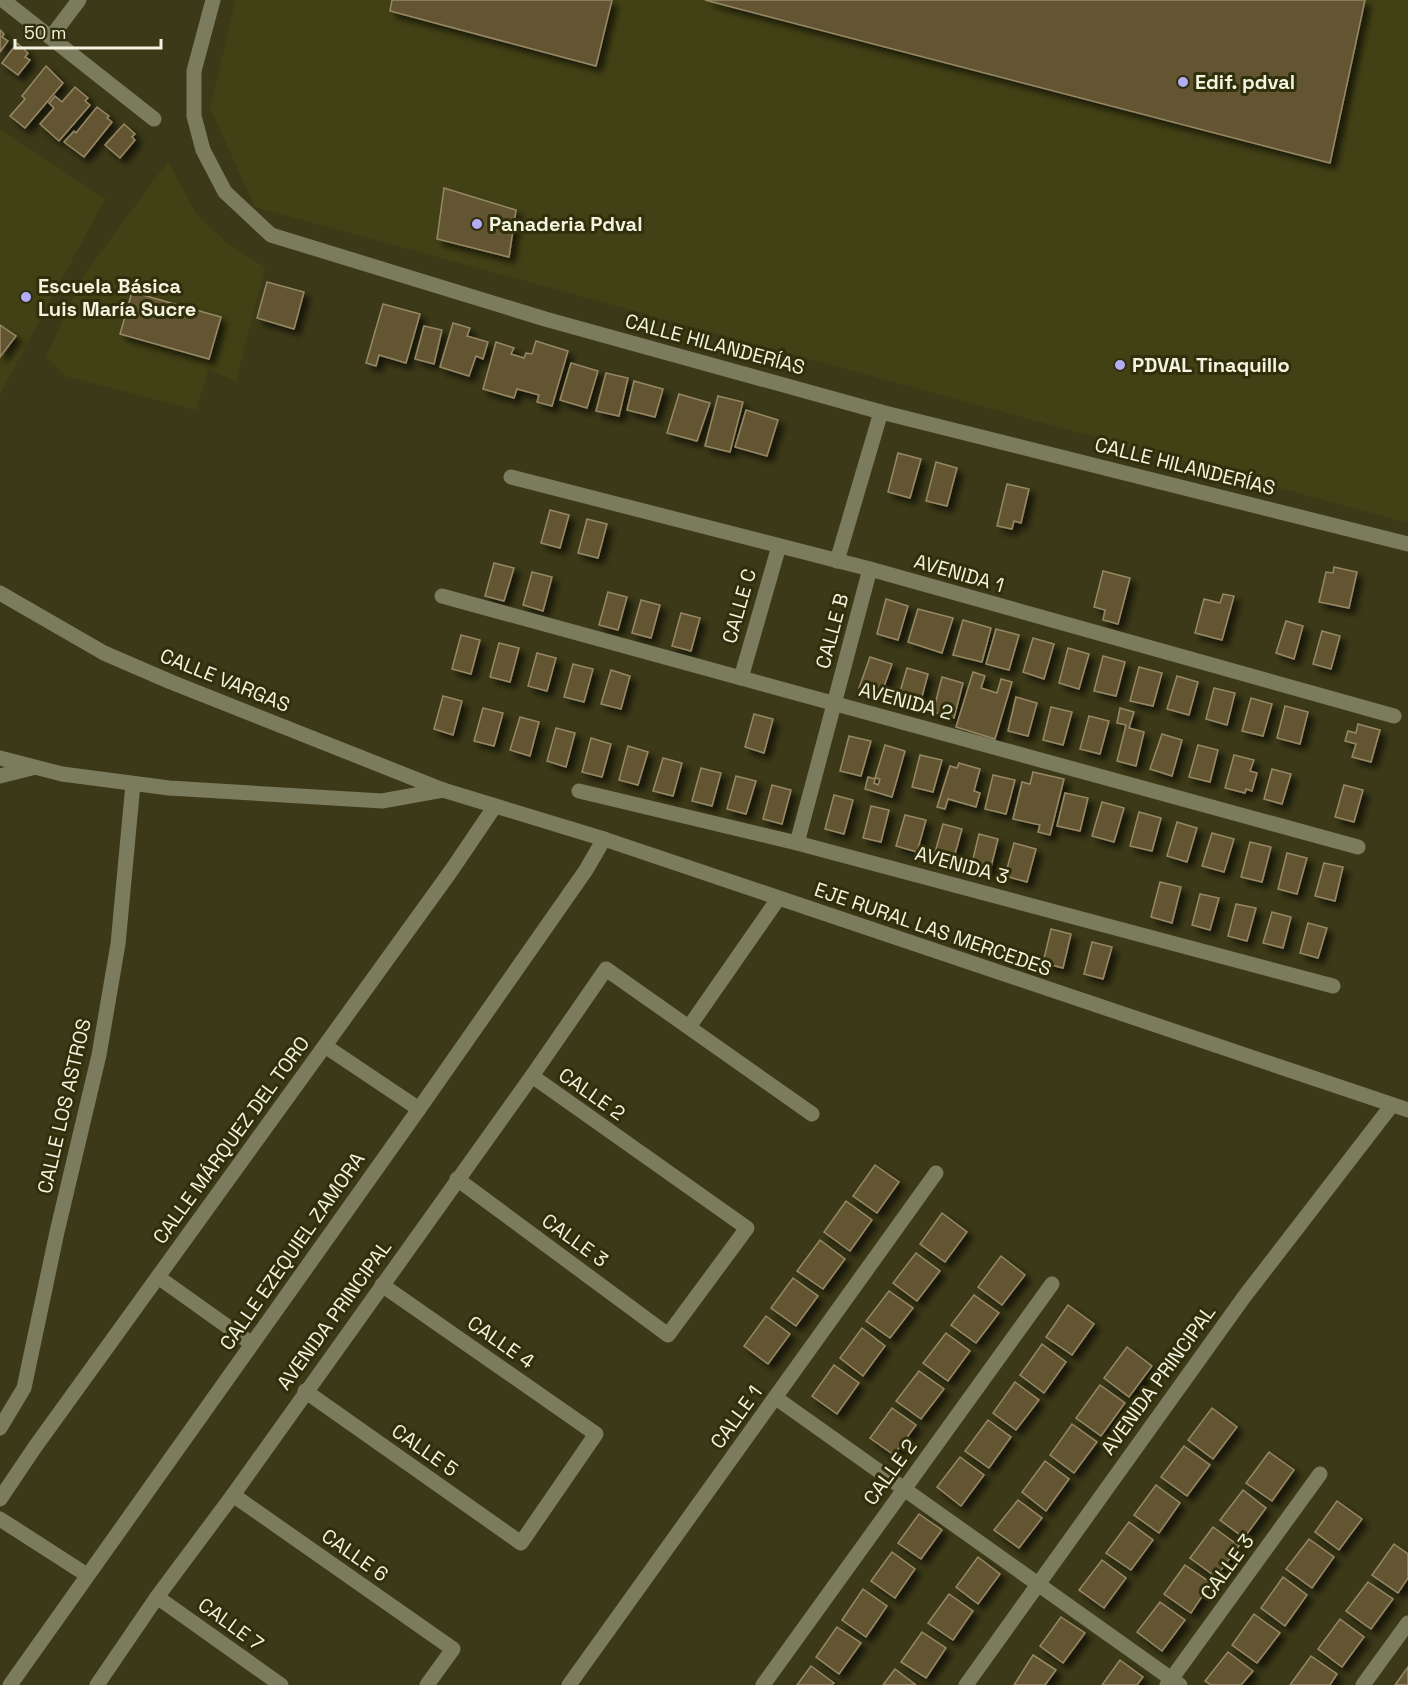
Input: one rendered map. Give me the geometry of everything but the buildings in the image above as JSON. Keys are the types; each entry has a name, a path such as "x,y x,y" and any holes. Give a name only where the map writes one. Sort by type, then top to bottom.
{"street":[{"path":"3,0 154,119"},
{"path":"51,37 79,0"},
{"name":"CALLE HILANDERÍAS","path":"213,0 195,71 194,116 203,150 225,192 271,235 544,319 881,412 1408,544"},
{"path":"837,561 881,412"},
{"name":"AVENIDA 1","path":"511,477 870,569 1394,716"},
{"name":"CALLE C","path":"741,678 778,546"},
{"name":"CALLE B","path":"797,843 870,569"},
{"name":"CALLE VARGAS","path":"0,592 104,653 443,790"},
{"name":"AVENIDA 2","path":"442,596 1358,847"},
{"path":"0,758 62,774 133,784 382,801 443,790"},
{"path":"0,776 35,767"},
{"name":"CALLE LOS ASTROS","path":"0,1428 24,1388 57,1232 99,1055 118,944 133,784"},
{"name":"EJE RURAL LAS MERCEDES","path":"443,790 604,839 1408,1110"},
{"name":"AVENIDA 3","path":"579,791 797,843 1333,986"},
{"name":"CALLE MÁRQUEZ DEL TORO","path":"0,1499 495,806"},
{"name":"CALLE EZEQUIEL ZAMORA","path":"10,1685 419,1109 586,870 604,839"},
{"path":"778,899 689,1027 812,1114"},
{"name":"AVENIDA PRINCIPAL","path":"97,1685 606,969 689,1027"},
{"path":"325,1046 419,1109"},
{"name":"CALLE 2","path":"532,1076 747,1228 668,1335"},
{"name":"AVENIDA PRINCIPAL","path":"966,1685 1244,1297 1392,1106"},
{"name":"CALLE 1","path":"569,1685 936,1173"},
{"name":"CALLE 3","path":"457,1179 668,1335"},
{"path":"158,1277 252,1344"},
{"name":"CALLE 2","path":"763,1685 1052,1284"},
{"name":"CALLE 4","path":"382,1285 596,1434 521,1544"},
{"name":"CALLE 5","path":"305,1391 521,1544"},
{"path":"776,1398 1173,1683"},
{"name":"CALLE 3","path":"1173,1683 1320,1474"},
{"name":"CALLE 6","path":"233,1495 453,1649 427,1685"},
{"path":"0,1519 87,1575"},
{"name":"CALLE 7","path":"158,1597 280,1685"},
{"path":"1363,1685 1408,1623"}],"shaded area":[{"name":"PDVAL Tinaquillo","path":"236,0 1408,0 1408,523 255,207 210,108"},
{"name":"Escuela Básica Luis María Sucre","path":"0,129 105,199 0,394"},
{"path":"168,161 196,214 228,244 265,267 236,382 208,369 196,410 65,376 46,357 82,278"}],"place":[{"name":"Edif. pdval","path":"1183,82"},
{"name":"Panaderia Pdval","path":"477,224"},
{"name":"Escuela Básica Luis María Sucre","path":"26,297"},
{"name":"PDVAL Tinaquillo","path":"1120,365"}]}
